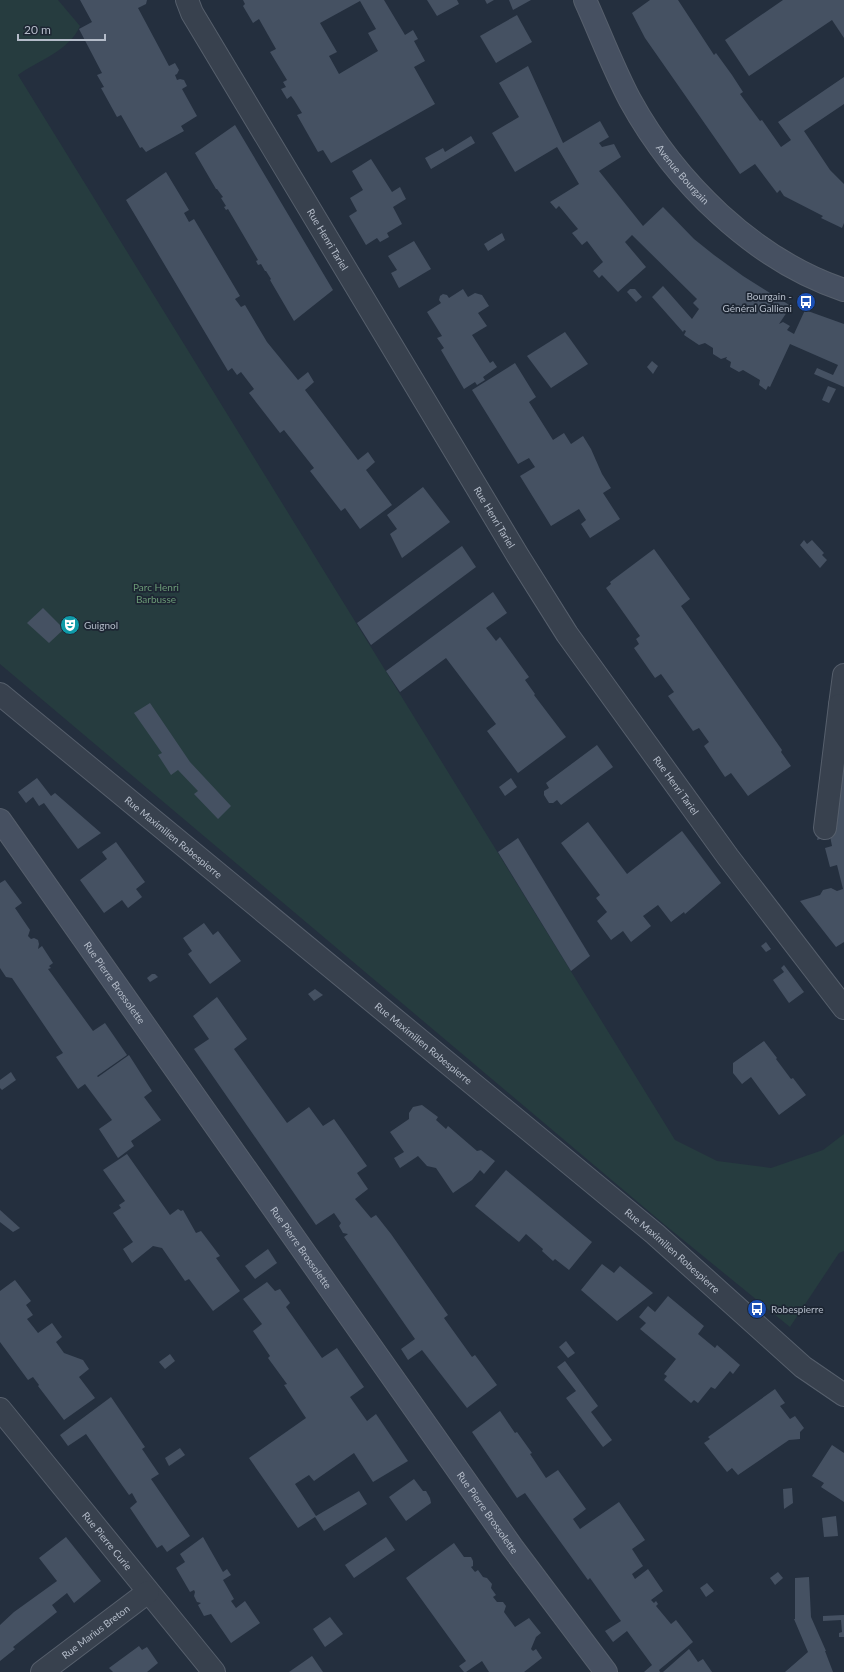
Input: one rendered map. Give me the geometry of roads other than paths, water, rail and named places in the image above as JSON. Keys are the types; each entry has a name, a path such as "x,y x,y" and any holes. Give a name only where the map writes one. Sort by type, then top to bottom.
{"street":[{"name":"Rue Henri Tariel","path":"187,0 192,13 506,536 567,634 728,857 844,1008"},
{"name":"Avenue Bourgain","path":"585,0 630,100 674,167 695,190 729,222 760,246 793,266 844,290"},
{"path":"825,828 842,705 844,675"},
{"name":"Rue Maximilien Robespierre","path":"0,694 655,1234 803,1367 844,1395"},
{"name":"Rue Pierre Brossolette","path":"0,820 512,1547 606,1672"},
{"name":"Rue Pierre Curie","path":"0,1409 214,1672"},
{"name":"Rue Marius Breton","path":"42,1672 148,1592"}],"place":[{"name":"Bourgain - Général Gallieni","path":"806,302"},
{"name":"Guignol","path":"70,625"},
{"name":"Robespierre","path":"757,1309"}],"park label":[{"name":"Parc Henri Barbusse","path":"156,592"}]}
